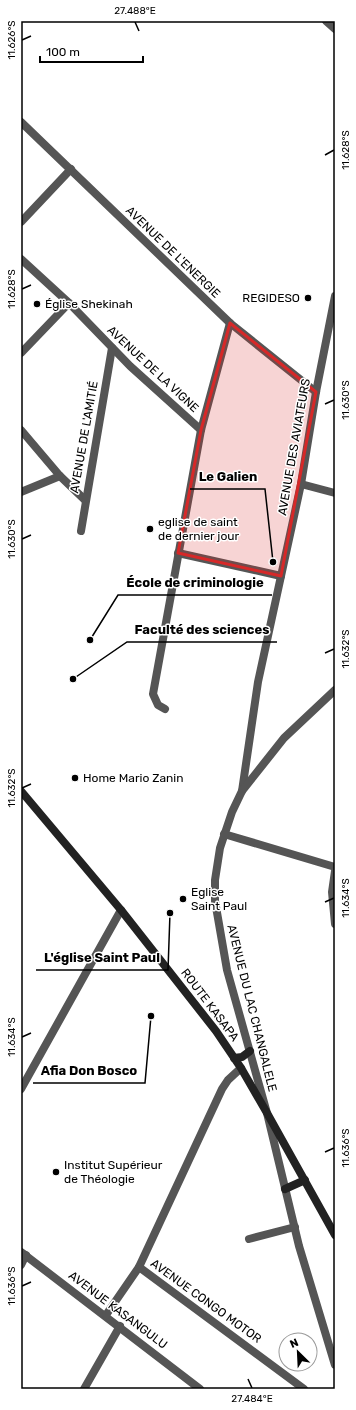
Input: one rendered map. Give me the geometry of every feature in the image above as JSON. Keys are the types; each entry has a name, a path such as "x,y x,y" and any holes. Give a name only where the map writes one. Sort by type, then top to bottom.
{"main road":[{"name":"ROUTE KASAPA","path":"21,791 121,910 216,1031 267,1113 335,1234"},
{"path":"234,1058 242,1057 250,1051"},
{"path":"285,1189 305,1180"}],"street":[{"path":"326,21 335,29"},
{"name":"AVENUE DE L'ENERGIE","path":"21,122 230,323 316,392"},
{"path":"21,222 70,169"},
{"name":"AVENUE DE LA VIGNE","path":"21,259 69,303 112,348 201,430"},
{"name":"AVENUE DES AVIATEURS","path":"242,791 258,682 301,484 316,392 335,296"},
{"path":"21,352 69,303"},
{"path":"166,709 158,704 153,694 201,430 230,323"},
{"name":"AVENUE DE L'AMITIÉ","path":"80,531 112,348"},
{"path":"21,430 60,476 85,500"},
{"name":"AVENUE DE L'AMITIÉ","path":"21,492 60,476"},
{"path":"301,484 335,493"},
{"path":"178,553 281,576"},
{"name":"AVENUE DU LAC CHANGALELE","path":"335,690 284,738 242,791 224,834 218,858 216,880 217,919 228,970 267,1113 295,1227 335,1365"},
{"path":"224,834 335,867"},
{"path":"335,871 332,892 335,924"},
{"path":"21,1089 121,910"},
{"name":"AVENUE CONGO MOTOR","path":"240,1068 228,1080 222,1089 139,1266 304,1389"},
{"path":"248,1239 295,1227"},
{"path":"21,1265 24,1254"},
{"name":"AVENUE KASANGULU","path":"24,1254 106,1315 200,1389"},
{"path":"106,1315 139,1266"},
{"path":"84,1389 120,1326"}],"highlighted area":[{"path":"230,323 316,392 281,576 178,553 201,430"}],"place":[{"name":"REGIDESO","path":"308,298"},
{"name":"Église Shekinah","path":"37,304"},
{"name":"eglise de saint de dernier jour","path":"150,529"},
{"name":"Le Galien","path":"273,562"},
{"name":"École de criminologie","path":"90,640"},
{"name":"Faculté des sciences","path":"73,679"},
{"name":"Home Mario Zanin","path":"75,778"},
{"name":"Eglise Saint Paul","path":"183,899"},
{"name":"L'église Saint Paul","path":"170,913"},
{"name":"Afia Don Bosco","path":"151,1016"},
{"name":"Institut Supérieur de Théologie","path":"56,1172"}]}
